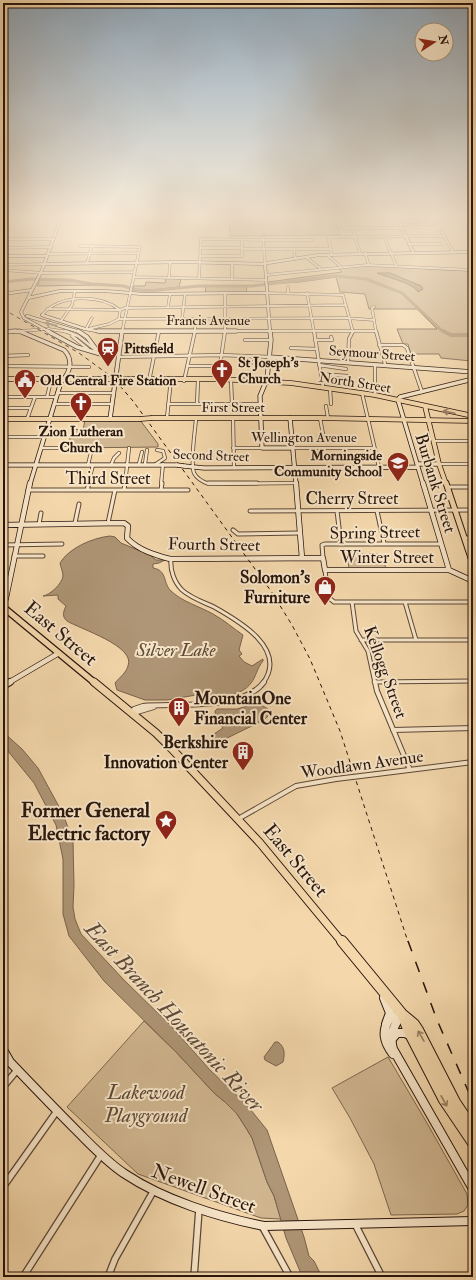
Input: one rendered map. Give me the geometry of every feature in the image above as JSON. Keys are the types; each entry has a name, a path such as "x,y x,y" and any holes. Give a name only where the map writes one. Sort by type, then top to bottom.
{"highway":[{"name":"East Street","path":"3,606 132,713 171,748 238,819 402,1014"},
{"path":"402,1014 411,1036 450,1112 473,1143"},
{"path":"402,1014 414,1024 418,1030 455,1102 473,1130"}],"main road":[{"name":"North Street","path":"185,380 218,379 323,387 375,395 473,416"},
{"name":"North Street","path":"4,381 63,380"},
{"name":"North Street","path":"4,381 198,380 266,382"},
{"path":"425,406 439,464 473,564"},
{"name":"First Street","path":"3,419 368,418 473,420"},
{"path":"415,420 424,422 430,427"}],"street":[{"path":"39,275 21,312 23,317 73,346 98,354 270,357"},
{"path":"232,275 232,279"},
{"path":"262,448 260,396 266,382 271,340 266,275"},
{"path":"110,419 122,332 134,277 232,279 267,282"},
{"path":"288,287 288,293"},
{"path":"61,321 69,309 75,290"},
{"path":"28,298 57,291 75,290 131,291 170,294 341,293 343,294 352,331 349,344 348,362"},
{"path":"3,294 31,291"},
{"path":"3,294 31,291"},
{"path":"307,293 323,387"},
{"path":"168,307 170,294"},
{"path":"182,319 185,294"},
{"path":"218,379 226,331 225,294"},
{"path":"42,315 56,304 73,300 100,300 114,305 120,310"},
{"path":"25,304 24,311 28,316 78,331 87,337 94,348 108,353"},
{"path":"48,309 120,310 122,308 346,305"},
{"path":"374,307 372,308 376,331 385,364"},
{"path":"119,319 120,310"},
{"name":"Francis Avenue","path":"42,315 86,329 122,332 376,331"},
{"path":"86,329 92,318"},
{"path":"86,329 109,324 119,319 374,320"},
{"path":"185,380 195,331 195,319"},
{"path":"21,331 66,334 75,337 87,349 98,354"},
{"path":"3,606 28,490 54,404 63,380 70,367 71,358 66,351 21,331"},
{"path":"4,333 21,331 65,332 78,336 91,348 119,355"},
{"path":"150,380 159,331"},
{"path":"4,333 34,337"},
{"path":"315,340 332,340 330,337"},
{"path":"245,340 271,340"},
{"path":"379,345 404,345 407,348 422,392"},
{"path":"291,348 316,349"},
{"path":"3,356 28,355"},
{"name":"Seymour Street","path":"270,357 385,364 473,372"},
{"path":"241,362 269,363"},
{"path":"375,364 375,395"},
{"path":"319,365 346,368"},
{"path":"3,366 89,367"},
{"path":"187,366 220,366"},
{"path":"321,374 347,376"},
{"path":"398,400 400,397 473,379"},
{"path":"167,418 171,380"},
{"path":"197,404 198,380"},
{"path":"24,397 30,381"},
{"path":"47,397 51,381"},
{"path":"231,381 232,404"},
{"path":"330,388 331,404"},
{"path":"3,397 47,397 57,395 114,393"},
{"path":"362,393 378,467"},
{"path":"27,419 35,397"},
{"name":"Burbank Street","path":"398,400 449,570"},
{"path":"54,404 112,404"},
{"path":"168,404 260,404"},
{"path":"326,406 328,418"},
{"path":"3,408 31,408"},
{"path":"233,418 234,468"},
{"path":"290,418 302,558"},
{"path":"320,418 323,434"},
{"path":"196,419 193,467 198,478 209,484 296,483"},
{"path":"3,437 44,437"},
{"path":"434,441 473,441"},
{"path":"41,448 82,448"},
{"path":"88,490 92,448"},
{"path":"124,490 126,464 130,448"},
{"name":"Wellington Avenue","path":"234,448 374,448"},
{"path":"145,464 147,450"},
{"path":"156,464 165,458 162,451 157,450"},
{"path":"139,464 142,452"},
{"path":"112,465 114,458 119,453"},
{"path":"161,490 163,464"},
{"name":"Second Street","path":"3,465 163,464 193,467 234,468 378,467 439,464"},
{"path":"439,464 473,464"},
{"path":"447,487 473,487"},
{"name":"Third Street","path":"28,490 188,490"},
{"path":"108,523 115,490"},
{"path":"75,523 79,504"},
{"name":"Cherry Street","path":"250,512 473,510"},
{"path":"337,511 342,544"},
{"path":"377,511 384,544"},
{"path":"39,524 41,513"},
{"name":"Fourth Street","path":"3,525 75,523 126,524 128,526 127,538 130,542 153,553 171,559 323,558"},
{"path":"233,530 238,534 300,533"},
{"path":"464,538 473,538"},
{"path":"3,545 62,544"},
{"name":"Spring Street","path":"323,558 323,544 441,544"},
{"path":"14,556 43,556"},
{"path":"323,558 329,599 336,602 473,602"},
{"path":"132,713 165,705 226,701 246,696 258,690 268,675 271,663 267,650 247,629 224,613 181,590 174,578 171,559"},
{"name":"Winter Street","path":"325,570 449,570"},
{"path":"449,570 473,581"},
{"name":"Kellogg Street","path":"352,602 356,628 361,640 366,646 374,682 410,770"},
{"path":"405,602 416,640"},
{"path":"361,640 473,640"},
{"path":"3,686 59,654"},
{"path":"374,682 473,681"},
{"path":"393,730 473,728"},
{"name":"Woodlawn Avenue","path":"238,819 296,786 312,782 473,762"},
{"path":"361,964 388,1005 390,1016 386,1024 384,1035 386,1043 399,1061 473,1189"},
{"path":"386,1024 390,1018 402,1014"},
{"path":"399,1061 391,1042 392,1032 402,1014"},
{"path":"391,1042 392,1037 397,1033 405,1033 411,1036"},
{"name":"Newell Street","path":"3,1050 6,1060 18,1069 57,1111 101,1154 125,1174 154,1190 200,1208 261,1226 473,1221"},
{"path":"3,1087 18,1069"},
{"path":"3,1187 57,1111"},
{"path":"23,1277 101,1154"},
{"path":"108,1277 115,1259 154,1190"},
{"path":"194,1277 200,1208"},
{"path":"355,1224 382,1277"},
{"path":"261,1226 290,1277"}],"green space":[{"path":"322,275 473,275 473,371 471,361 441,358 439,354 411,354 408,344 403,344 397,329 437,329 417,309 369,309 365,294 340,292 336,277 300,282 268,284 268,282"},
{"path":"166,278 181,279 179,287 151,290 133,289 134,286 145,286 146,282 165,283"},
{"path":"40,280 74,281 96,285 37,286"},
{"path":"206,286 246,286 247,293 205,293"},
{"path":"85,420 140,420 158,444 158,447 69,448 71,429 83,430"},
{"path":"351,554 380,554 386,568 349,568 347,557 351,557"},
{"name":"Lakewood Playground","path":"144,1021 176,1052 214,1093 237,1114 252,1138 281,1219 261,1218 138,1174 67,1107"},
{"path":"388,1057 467,1194 468,1205 464,1211 457,1214 391,1215 374,1164 350,1118 332,1088"}],"water":[{"path":"382,275 394,275 421,286 423,289 418,292 406,283"},
{"name":"Silver Lake","path":"110,536 115,537 121,543 150,555 156,560 165,560 153,564 153,568 161,571 170,590 185,601 217,616 243,635 239,650 242,654 239,656 244,662 252,666 263,659 253,681 247,688 235,694 215,696 202,694 167,700 145,700 117,690 115,683 128,666 128,659 124,652 116,645 105,639 67,621 64,618 64,610 66,606 58,599 58,595 43,596 58,586 63,576 60,563 69,553 75,548 89,541"},
{"path":"258,703 271,711 264,720 219,742 211,736 223,728 216,718 215,711 217,709 237,709"},
{"path":"3,732 22,749 38,768 63,814 73,841 73,907 75,919 81,934 124,980 171,1026 210,1070 246,1104 267,1130 304,1237 309,1256 314,1261 322,1277 302,1276 286,1238 274,1196 267,1182 252,1138 237,1114 214,1093 176,1052 104,981 69,936 63,914 63,859 56,825 34,783 3,745"},
{"path":"275,1042 278,1042 282,1046 284,1053 283,1062 276,1066 265,1060 264,1057"}],"waterway":[{"path":"3,282 31,279 70,280 92,284 124,286 135,290 149,291 199,286 252,286 336,276 366,279 402,293 441,330 451,335 473,335"}],"railway":[{"path":"3,309 79,353 109,375"},
{"path":"120,386 133,401 271,591 292,625 310,659 340,731 408,942"},
{"path":"408,941 437,1020 473,1102"}],"place":[{"name":"Pittsfield","path":"108,368"},
{"name":"St Joseph's Church","path":"222,390"},
{"name":"Old Central Fire Station","path":"25,400"},
{"name":"Zion Lutheran Church","path":"81,422"},
{"name":"Morningside Community School","path":"398,482"},
{"name":"Solomon's Furniture","path":"325,606"},
{"name":"MountainOne Financial Center","path":"179,728"},
{"name":"Berkshire Innovation Center","path":"243,772"},
{"name":"Former General Electric factory","path":"166,840"}],"water label":[{"name":"East Branch Housatonic River","path":"175,1016"}]}
